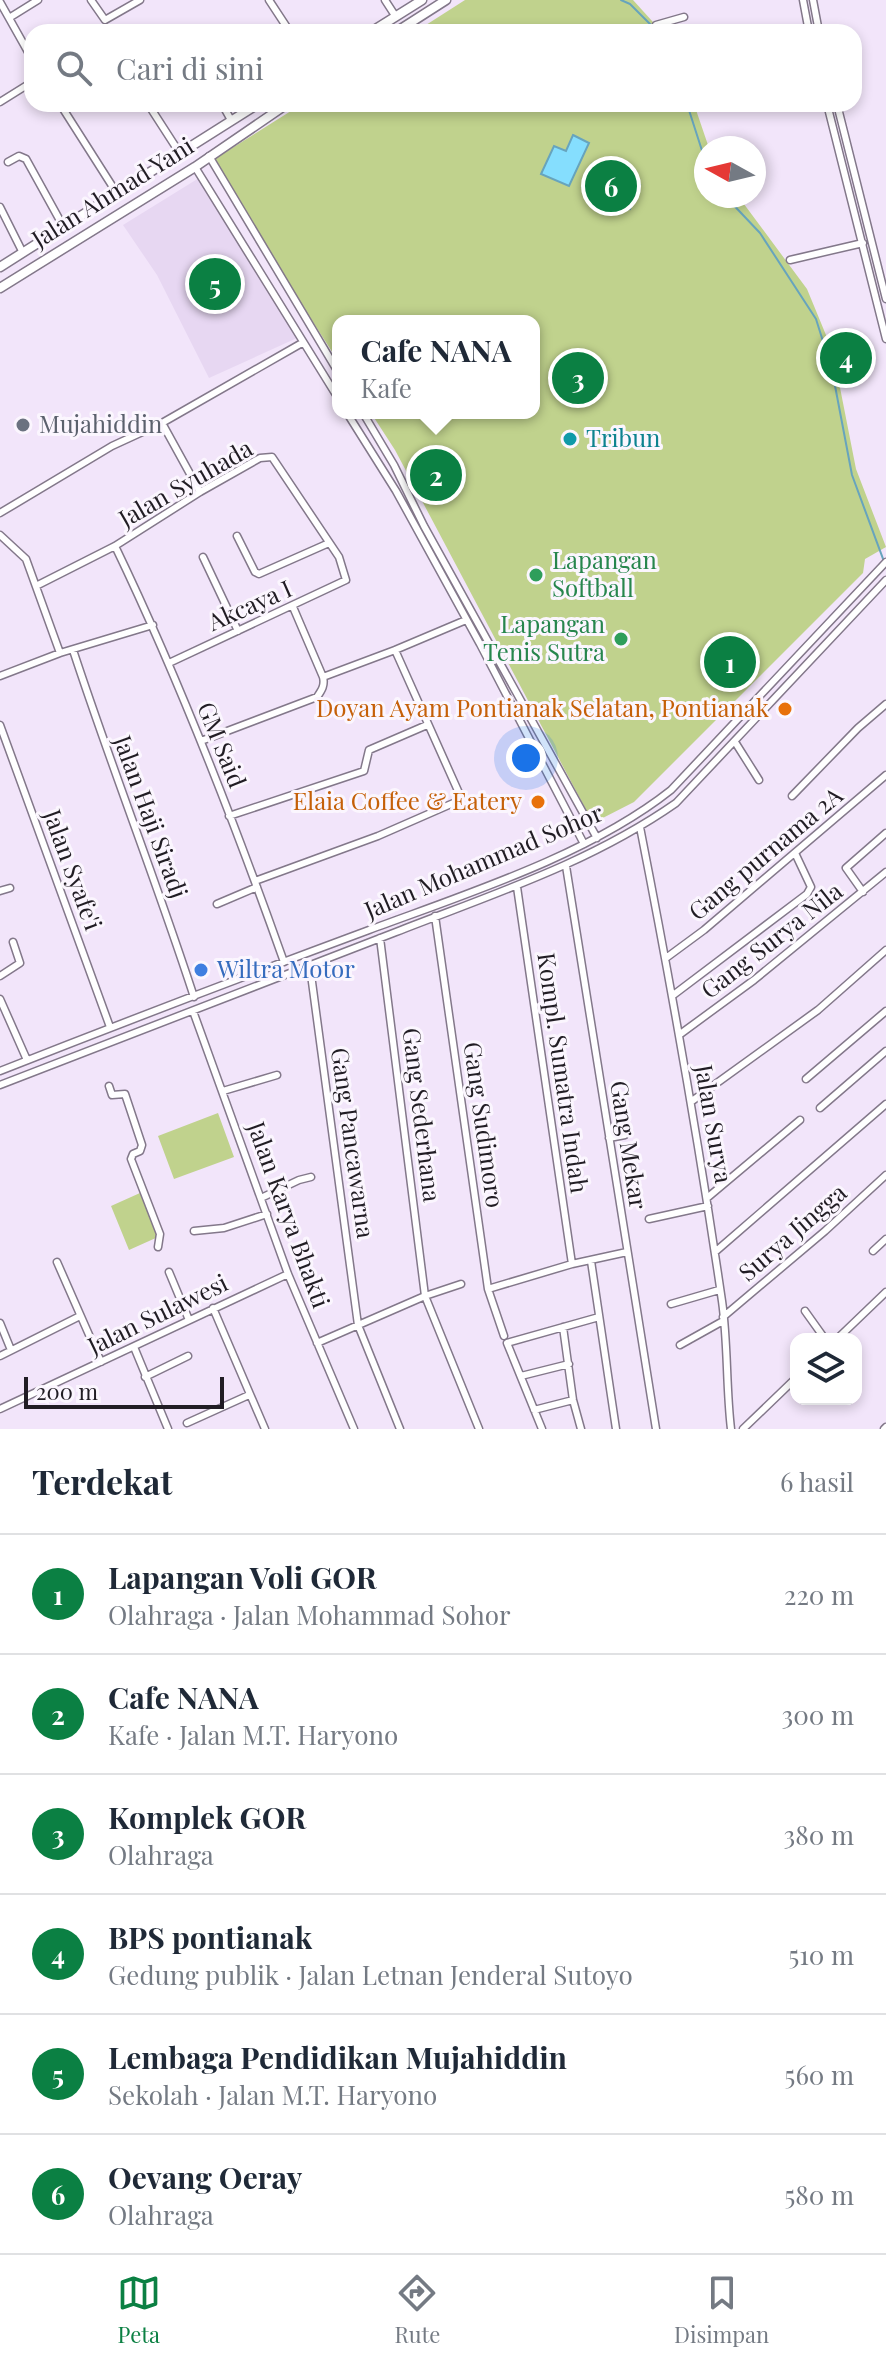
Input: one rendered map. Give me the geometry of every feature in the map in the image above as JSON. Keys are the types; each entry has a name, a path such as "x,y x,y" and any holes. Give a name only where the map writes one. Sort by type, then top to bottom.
{"main road":[{"path":"384,24 422,0"},
{"path":"408,24 446,0"},
{"name":"Jalan Ahmad Yani","path":"0,267 244,112"},
{"name":"Jalan Ahmad Yani","path":"0,288 195,167 275,112"}],"street":[{"path":"9,18 38,0"},
{"path":"91,0 105,20 140,0"},
{"path":"269,0 285,24"},
{"path":"385,0 396,17"},
{"path":"803,0 808,24"},
{"path":"813,0 818,24"},
{"path":"0,2 24,45"},
{"path":"662,24 684,17"},
{"path":"0,102 24,87"},
{"path":"65,112 116,192"},
{"path":"153,112 179,152"},
{"path":"226,112 231,120"},
{"path":"829,112 886,339"},
{"path":"839,112 886,299"},
{"path":"8,162 19,156 26,159 63,226"},
{"path":"209,156 332,362"},
{"path":"195,167 332,389"},
{"path":"0,207 23,253"},
{"path":"790,260 863,243"},
{"path":"275,293 286,285"},
{"path":"0,513 112,446 162,423 302,343"},
{"path":"351,419 396,491 555,783 584,844"},
{"path":"367,419 597,838"},
{"path":"162,423 200,492"},
{"name":"Jalan Syuhada","path":"36,586 115,546 260,458 272,457 345,569 345,582"},
{"path":"0,535 24,555 60,653"},
{"path":"237,536 255,572 259,574 329,543"},
{"name":"GM Said","path":"115,546 153,625 201,741 284,962"},
{"path":"203,557 238,631"},
{"name":"Jalan Mohammad Sohor","path":"0,1071 475,890 597,838 671,790 772,685 877,568 886,562"},
{"path":"437,568 446,563"},
{"name":"Akcaya I","path":"169,663 345,582"},
{"name":"Jalan Mohammad Sohor","path":"0,1085 517,887 566,866 640,827 676,803 885,584"},
{"path":"201,741 317,697 323,689 323,677 293,607"},
{"path":"323,677 466,620"},
{"path":"0,676 60,653 153,625"},
{"name":"Jalan Haji Siradj","path":"73,650 112,770 155,878 194,997"},
{"path":"217,904 256,884 424,818 456,802 459,793 395,650"},
{"path":"502,688 510,683"},
{"path":"772,685 780,694"},
{"path":"792,796 858,728 886,704"},
{"name":"Jalan Syafe'i","path":"0,725 110,1027"},
{"path":"229,816 364,771 369,750 427,725"},
{"path":"735,743 759,780"},
{"name":"Gang purnama 2A","path":"666,958 704,930 886,775"},
{"path":"555,783 564,780"},
{"path":"671,790 676,803"},
{"name":"Jalan Surya","path":"640,827 692,1101 707,1198 723,1319 731,1429"},
{"path":"863,892 846,868 886,833"},
{"path":"672,996 807,894 811,887 795,853"},
{"name":"Gang Mekar","path":"566,866 656,1429"},
{"name":"Gang Surya Nila","path":"679,1035 754,980 886,872"},
{"name":"Kompl. Sumatra Indah","path":"517,887 572,1264"},
{"path":"0,891 10,888"},
{"path":"475,890 479,901"},
{"name":"Gang Sudimoro","path":"435,916 488,1289 505,1340 542,1429"},
{"name":"Gang Sederhana","path":"380,938 425,1296 479,1429"},
{"path":"0,976 20,963 13,942"},
{"path":"692,1101 818,1010 886,950"},
{"name":"Gang Pancawarna","path":"310,967 358,1325 400,1429"},
{"path":"241,978 248,990"},
{"path":"0,999 27,1060"},
{"name":"Jalan Karya Bhakti","path":"193,1011 288,1274 354,1429"},
{"path":"806,1079 886,1011"},
{"path":"57,1048 62,1061"},
{"path":"820,1108 886,1051"},
{"path":"223,1091 277,1075"},
{"path":"109,1086 112,1095 125,1094 142,1145 131,1159 161,1237 158,1247"},
{"path":"715,1252 886,1104"},
{"path":"707,1198 800,1120"},
{"path":"609,1138 625,1135"},
{"name":"Surya Jingga","path":"680,1345 723,1319 886,1175"},
{"path":"261,1198 311,1177"},
{"path":"649,1219 708,1206"},
{"path":"194,1231 224,1228 267,1214"},
{"path":"873,1251 886,1239"},
{"path":"488,1289 572,1264 627,1252"},
{"path":"591,1261 616,1429"},
{"path":"57,1262 101,1362"},
{"path":"169,1272 189,1320"},
{"name":"Jalan Sulawesi","path":"1,1406 288,1274"},
{"path":"317,1343 425,1296 461,1284"},
{"path":"671,1304 719,1290"},
{"path":"843,1333 886,1292"},
{"path":"213,1308 265,1429"},
{"path":"805,1311 821,1333"},
{"path":"0,1356 80,1316"},
{"path":"505,1340 599,1317"},
{"path":"0,1323 11,1350"},
{"path":"563,1327 573,1400 581,1429"},
{"path":"134,1347 168,1429"},
{"path":"145,1377 188,1356"},
{"path":"521,1376 569,1364"},
{"path":"743,1429 790,1384"},
{"path":"187,1423 249,1395"},
{"path":"534,1410 573,1400"}],"shaded area":[{"path":"199,178 275,293 297,338 209,378 157,275 123,225"}],"green space":[{"path":"465,0 633,0 655,24 428,24"},
{"path":"289,112 697,112 705,136 694,136 694,208 747,208 807,289 833,352 856,469 886,547 865,559 863,573 634,802 593,823 395,450 375,419 540,419 540,315 332,315 332,352 210,162"},
{"path":"218,1113 234,1157 174,1179 158,1136"},
{"path":"140,1193 158,1237 129,1250 111,1206"}],"water":[{"path":"573,135 589,143 569,186 541,174 554,146 566,151"},
{"path":"592,164 640,185 630,209 582,187"}],"waterway":[{"path":"621,0 630,4 650,24"},
{"path":"690,112 697,136"},
{"path":"736,208 760,233 816,319 832,370 852,475 886,567"}],"place":[{"name":"Oevang Oeray","path":"611,186"},
{"name":"Lembaga Pendidikan Mujahiddin","path":"215,284"},
{"name":"BPS pontianak","path":"846,358"},
{"name":"Komplek GOR","path":"578,378"},
{"name":"Mujahiddin","path":"23,425"},
{"name":"Tribun","path":"570,439"},
{"name":"Cafe NANA","path":"436,475"},
{"name":"Lapangan Softball","path":"536,575"},
{"name":"Lapangan Tenis Sutra","path":"621,639"},
{"name":"Lapangan Voli GOR","path":"730,662"},
{"name":"Doyan Ayam Pontianak Selatan, Pontianak","path":"785,709"},
{"name":"Elaia Coffee & Eatery","path":"538,802"},
{"name":"Wiltra Motor","path":"201,970"}]}
